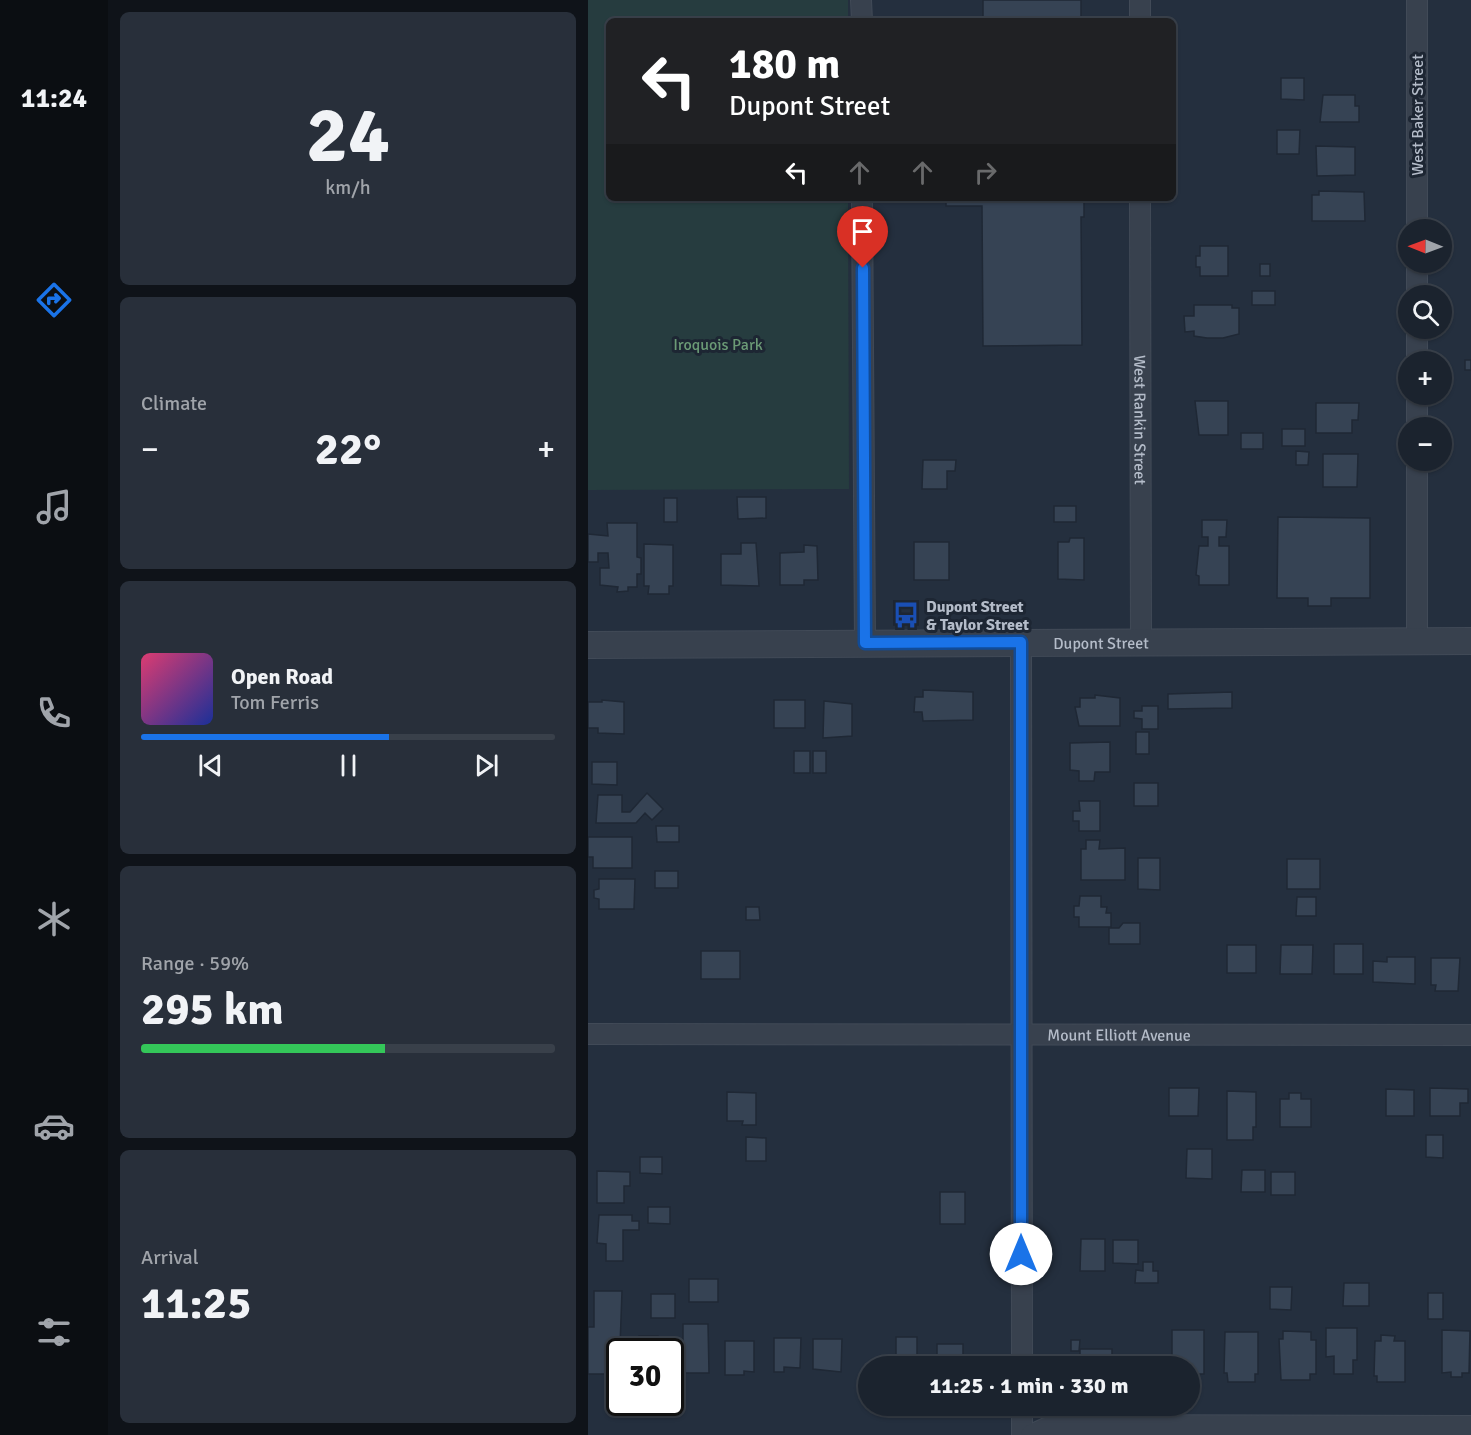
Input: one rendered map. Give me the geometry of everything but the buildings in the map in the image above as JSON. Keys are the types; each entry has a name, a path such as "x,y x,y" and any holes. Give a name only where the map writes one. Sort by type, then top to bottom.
{"street":[{"path":"861,0 862,18"},
{"path":"1140,0 1140,18"},
{"name":"West Baker Street","path":"1417,0 1417,219"},
{"path":"862,201 865,643"},
{"name":"West Rankin Street","path":"1140,201 1141,642"},
{"path":"1417,471 1417,641"},
{"name":"Dupont Street","path":"588,645 1471,641"},
{"path":"1021,642 1022,1356"},
{"name":"Mount Elliott Avenue","path":"588,1034 1471,1035"},
{"path":"1022,1416 1022,1435"},
{"path":"1031,1435 1046,1428 1062,1425 1434,1430 1471,1426"}],"green space":[{"name":"Iroquois Park","path":"588,0 848,0 848,18 606,18 606,201 848,201 849,489 588,490"}],"place":[{"name":"Dupont Street & Taylor Street","path":"906,615"}],"route":[{"path":"863,268 865,643 1021,642 1021,1254"}]}
